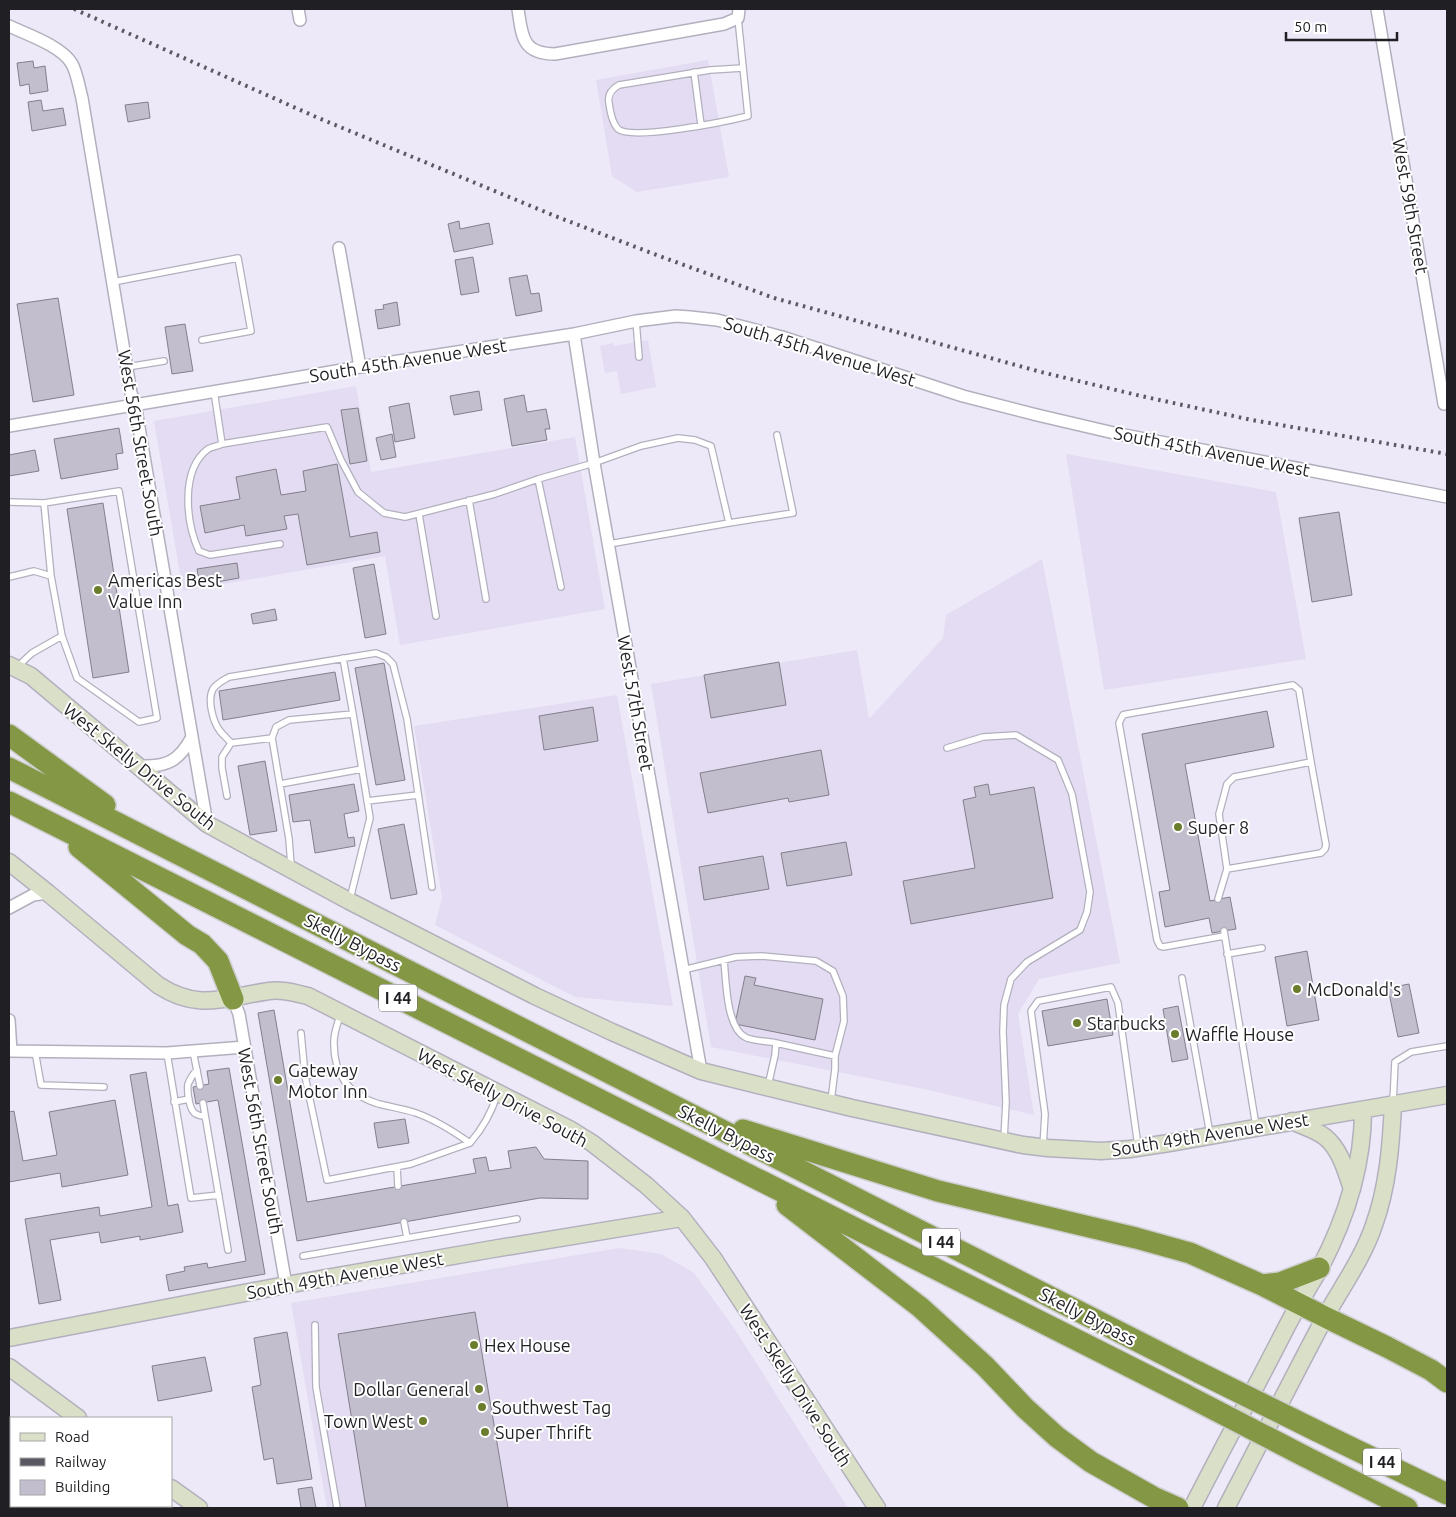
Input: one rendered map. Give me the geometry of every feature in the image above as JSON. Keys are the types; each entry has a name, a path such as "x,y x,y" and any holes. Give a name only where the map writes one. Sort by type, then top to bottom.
{"highway":[{"path":"9,735 156,842"},
{"name":"Skelly Bypass","path":"9,768 1198,1372 1447,1494"},
{"name":"Skelly Bypass","path":"9,802 1407,1508"},
{"path":"48,822 202,944 218,961 233,999"},
{"path":"685,1112 938,1191 1136,1238 1190,1253 1262,1285 1396,1351 1431,1370 1447,1382"},
{"path":"748,1174 920,1307 1057,1437 1091,1462 1153,1497 1178,1508"},
{"path":"1262,1285 1280,1283 1320,1268"}],"street":[{"path":"518,9 522,38 533,50 543,54 555,54 724,24 738,13"},
{"name":"West 59th Street","path":"1377,9 1444,404"},
{"name":"West 56th Street South","path":"9,26 43,41 61,53 72,64 82,98 207,824"},
{"path":"339,248 360,367"},
{"name":"South 45th Avenue West","path":"9,426 360,367 574,334 636,321 676,316 717,320 782,337 964,396 1036,415 1114,433 1447,497"},
{"name":"West 57th Street","path":"574,334 594,463 701,1071"},
{"name":"West Skelly Drive South","path":"12,667 31,676 207,824 349,901 535,996 701,1071 852,1108"},
{"path":"140,766 159,766 173,761 180,755 192,737"},
{"name":"West Skelly Drive South","path":"9,862 158,985 172,994 184,999 200,1000 233,999 270,991 290,992 308,996 571,1130 646,1184 682,1218 713,1258 877,1508"},
{"path":"9,908 33,894 48,893"},
{"name":"West 56th Street South","path":"233,999 239,1014 286,1285"},
{"path":"9,1020 10,1051 167,1053 245,1047"},
{"name":"South 49th Avenue West","path":"852,1108 1043,1148 1101,1151 1139,1148 1447,1094"},
{"path":"1226,1508 1325,1317 1362,1253 1374,1226 1384,1194 1393,1104"},
{"path":"1192,1508 1299,1304 1320,1268 1337,1230 1352,1189 1359,1162 1363,1110"},
{"path":"1292,1122 1325,1137 1342,1160 1352,1189"},
{"name":"South 49th Avenue West","path":"9,1338 286,1285 682,1218"},
{"path":"9,1367 77,1417"},
{"path":"172,1489 199,1508"}],"lane":[{"path":"738,13 744,68 748,116 664,131 627,132 618,128 611,117 608,98 612,89 619,85 694,72 744,68"},
{"path":"694,72 701,125"},
{"path":"113,282 238,258 250,331 202,340"},
{"path":"636,321 639,357"},
{"path":"127,367 164,361"},
{"path":"214,391 222,444"},
{"path":"280,544 210,555 199,551 192,537 187,492 194,466 208,449 222,444 327,427 341,460 358,492 384,513 405,517 594,463 642,446 678,438 695,440 711,446 729,523"},
{"path":"609,544 794,513 777,435"},
{"path":"538,479 561,586"},
{"path":"9,502 44,502 119,491 157,718 139,722 77,678 62,636 51,576 44,502"},
{"path":"469,500 486,599"},
{"path":"419,514 436,616"},
{"path":"9,577 34,571 51,576"},
{"path":"12,667 32,652 62,636"},
{"path":"231,743 219,730 212,714 211,698 212,690 229,677 376,653 386,657 393,664 407,719 432,887"},
{"path":"343,658 370,818 349,901"},
{"path":"1227,869 1324,851 1326,845 1299,690 1293,685 1127,714 1120,718 1119,723 1157,940 1160,946 1163,947 1224,934 1257,1128"},
{"path":"291,870 290,839 272,738 276,727 289,720 353,714"},
{"path":"947,748 983,737 1016,735 1058,760 1072,794 1090,892 1087,912 1080,930 1028,962 1011,979 1004,1005 1003,1032 1006,1102 1004,1141"},
{"path":"231,743 272,738"},
{"path":"227,796 222,757 231,743"},
{"path":"1218,900 1227,869 1218,814 1227,784 1234,777 1311,762"},
{"path":"280,784 362,768"},
{"path":"367,801 418,794"},
{"path":"1228,954 1262,948"},
{"path":"683,970 736,957 761,956 816,961 833,971 843,996 844,1021 835,1056 831,1103"},
{"path":"724,960 731,1017 745,1037 835,1056"},
{"path":"1182,978 1211,1136"},
{"path":"1043,1148 1045,1114 1031,1012 1038,1001 1110,987 1118,1003 1139,1148"},
{"path":"341,1013 334,1039 339,1070 344,1083 355,1094 378,1104 416,1113 454,1131 470,1143"},
{"path":"300,1033 305,1076 327,1180 397,1167 430,1158 470,1143 481,1130 491,1113 498,1092"},
{"path":"768,1088 776,1043"},
{"path":"1393,1104 1395,1062 1411,1052 1447,1046"},
{"path":"35,1051 40,1085 104,1087"},
{"path":"193,1051 200,1086"},
{"path":"167,1053 191,1198 218,1195"},
{"path":"196,1070 188,1086 190,1099 192,1110 196,1114 204,1116"},
{"path":"305,1076 339,1070"},
{"path":"174,1102 190,1099"},
{"path":"203,1103 228,1250"},
{"path":"397,1167 398,1186"},
{"path":"303,1256 517,1219"},
{"path":"404,1222 407,1238"},
{"path":"315,1325 316,1387 337,1508"}],"shaded area":[{"path":"708,60 729,177 637,192 612,176 596,80"},
{"path":"648,340 656,387 621,394 617,371 605,373 600,346 613,343 614,346"},
{"path":"356,386 371,472 575,437 605,609 400,645 385,556 183,591 154,421"},
{"path":"1066,454 1276,492 1306,659 1104,690"},
{"path":"1042,559 1120,963 1039,979 1018,1014 1034,1115 929,1090 711,1047 651,684 857,650 869,719 943,638 946,615"},
{"path":"617,695 673,1006 575,997 435,925 442,897 414,726"},
{"path":"619,1248 661,1254 694,1273 734,1328 848,1508 327,1508 291,1303"}],"building":[{"path":"33,61 34,68 45,66 48,91 30,94 29,84 20,86 17,63"},
{"path":"41,100 43,111 63,108 66,125 32,131 28,102"},
{"path":"148,102 150,118 128,122 125,105"},
{"path":"459,221 460,229 489,223 493,244 454,252 448,224"},
{"path":"473,257 479,292 461,295 455,260"},
{"path":"527,275 531,294 539,293 542,311 516,316 509,278"},
{"path":"58,298 74,395 33,402 17,304"},
{"path":"397,302 400,325 378,329 375,310 384,309 383,305"},
{"path":"185,324 193,371 172,374 165,327"},
{"path":"479,391 482,410 454,415 450,396"},
{"path":"524,395 527,412 546,409 550,429 545,429 547,440 512,446 504,399"},
{"path":"409,403 415,438 395,442 389,407"},
{"path":"358,408 367,461 350,464 341,410"},
{"path":"119,428 123,453 116,454 118,469 61,479 54,439"},
{"path":"392,434 396,457 381,460 376,438"},
{"path":"35,450 39,471 9,476 9,455"},
{"path":"337,464 350,537 377,532 380,552 307,565 298,514 284,516 287,529 246,536 244,525 205,533 200,506 240,499 236,477 276,469 281,495 306,491 303,471"},
{"name":"Americas Best Value Inn","path":"103,503 129,672 93,678 67,509"},
{"path":"1339,512 1352,595 1312,602 1299,518"},
{"path":"237,563 239,578 200,585 197,569"},
{"path":"374,564 386,634 365,638 353,568"},
{"path":"275,609 277,620 253,624 251,614"},
{"path":"779,662 786,705 711,718 704,675"},
{"path":"384,663 405,780 376,785 355,668"},
{"path":"335,672 340,700 223,720 219,691"},
{"path":"593,707 598,741 544,750 539,716"},
{"name":"Super 8","path":"1267,711 1274,747 1185,764 1210,901 1230,897 1236,929 1212,933 1209,918 1165,927 1159,892 1170,890 1142,734"},
{"path":"821,750 829,795 789,802 788,798 708,813 700,773"},
{"path":"265,761 277,831 250,835 238,766"},
{"path":"354,784 359,811 344,814 348,838 354,837 355,846 315,853 310,820 293,822 289,795"},
{"path":"988,784 990,795 1034,787 1053,898 911,924 903,881 975,868 963,800 976,797 974,787"},
{"path":"404,824 417,894 391,899 378,829"},
{"path":"846,842 852,875 787,886 781,853"},
{"path":"763,856 769,889 704,900 699,867"},
{"name":"McDonald's","path":"1307,951 1319,1020 1287,1026 1275,957"},
{"path":"745,976 756,978 754,985 823,999 815,1040 735,1024"},
{"path":"1409,984 1419,1033 1398,1037 1388,988"},
{"name":"Starbucks","path":"1107,999 1113,1035 1048,1046 1042,1011"},
{"name":"Waffle House","path":"1178,1006 1188,1059 1172,1062 1163,1009"},
{"name":"Gateway Motor Inn","path":"274,1010 307,1202 476,1173 473,1159 486,1157 489,1171 511,1168 508,1151 536,1147 544,1159 588,1161 588,1199 540,1198 297,1241 258,1013"},
{"path":"229,1068 265,1274 169,1291 166,1275 185,1271 184,1267 207,1263 208,1268 246,1261 218,1100 196,1104 193,1087 209,1084 207,1071"},
{"path":"146,1072 168,1206 178,1204 183,1232 140,1240 140,1236 101,1243 99,1232 50,1240 61,1300 39,1304 25,1219 99,1207 100,1216 152,1207 130,1075"},
{"path":"115,1100 128,1175 62,1187 60,1173 9,1182 9,1112 14,1111 23,1161 57,1155 49,1112"},
{"path":"405,1119 409,1143 378,1148 374,1123"},
{"name":"Town West","path":"475,1312 508,1508 366,1508 338,1334"},
{"path":"287,1332 312,1479 277,1484 273,1458 264,1460 252,1387 261,1385 254,1338"},
{"path":"205,1357 212,1391 158,1401 152,1366"},
{"path":"312,1487 316,1508 301,1508 298,1489"}],"railway":[{"path":"74,9 316,117 555,216 774,298 1041,372 1141,396 1252,420 1447,454"}],"place":[{"name":"Americas Best Value Inn","path":"98,590"},
{"name":"Super 8","path":"1178,827"},
{"name":"McDonald's","path":"1297,989"},
{"name":"Starbucks","path":"1077,1023"},
{"name":"Waffle House","path":"1175,1034"},
{"name":"Gateway Motor Inn","path":"278,1080"},
{"name":"Hex House","path":"474,1345"},
{"name":"Dollar General","path":"479,1389"},
{"name":"Southwest Tag","path":"482,1407"},
{"name":"Town West","path":"423,1421"},
{"name":"Super Thrift","path":"485,1432"}]}
